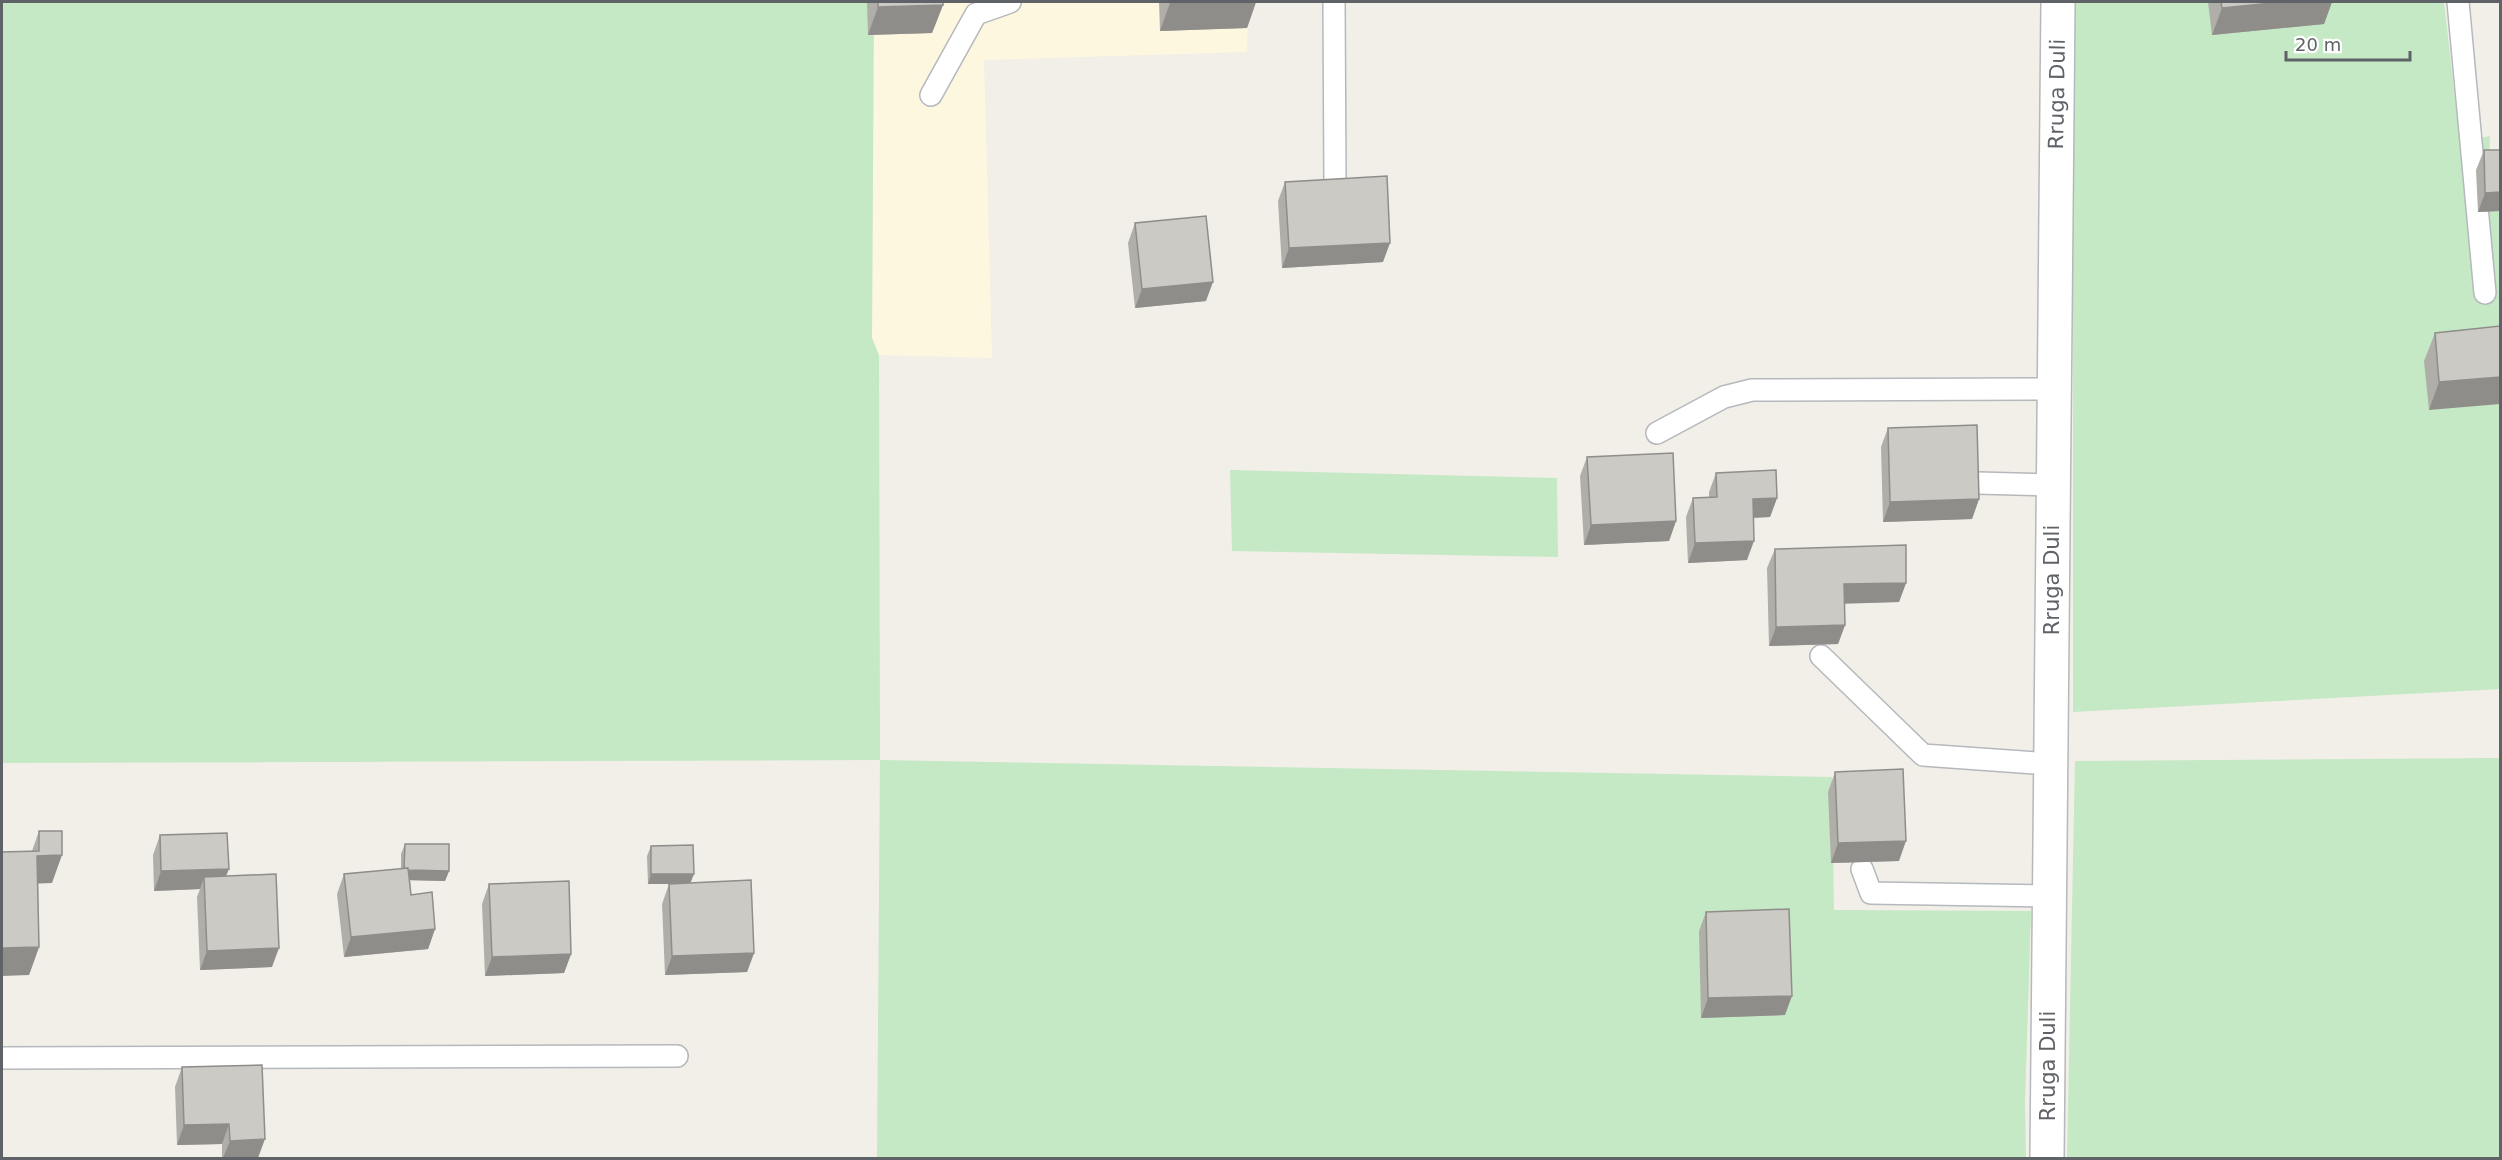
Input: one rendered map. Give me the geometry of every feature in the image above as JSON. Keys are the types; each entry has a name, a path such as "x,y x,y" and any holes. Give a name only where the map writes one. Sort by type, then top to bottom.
{"street":[{"name":"Rruga Duli","path":"2047,1158 2058,2"}],"lane":[{"path":"931,95 976,14 1010,2"},
{"path":"1334,2 1335,185"},
{"path":"2458,2 2485,293"},
{"path":"1657,433 1724,397 1752,390 2054,389"},
{"path":"1977,483 2053,485"},
{"path":"1821,656 1923,754 2037,763 2051,761"},
{"path":"1862,869 1871,893 2049,896"},
{"path":"2,1058 677,1056"}],"shaded area":[{"path":"874,2 1248,2 1247,52 984,60 992,358 879,355 872,339"}],"green space":[{"path":"2,2 874,2 872,338 879,355 880,760 2,763"},
{"path":"2073,2 2444,2 2460,142 2490,136 2489,166 2500,166 2500,689 2073,712"},
{"path":"1230,470 1557,478 1558,557 1232,551"},
{"path":"2500,758 2500,1158 2067,1158 2075,761"},
{"path":"880,760 1832,777 1834,910 2031,911 2025,1103 2026,1158 877,1158"}],"building":[{"path":"878,2 943,2 943,5 878,7"},
{"path":"2221,2 2282,2 2222,8"},
{"path":"2484,150 2500,150 2500,192 2485,193"},
{"path":"1387,176 1390,243 1289,248 1285,182"},
{"path":"1206,216 1213,282 1142,289 1135,223"},
{"path":"2500,326 2500,377 2439,382 2435,333"},
{"path":"1977,425 1979,499 1890,502 1888,428"},
{"path":"1673,453 1676,521 1591,525 1587,457"},
{"path":"1776,470 1777,498 1753,499 1754,541 1695,543 1693,498 1717,497 1716,473"},
{"path":"1906,545 1906,583 1844,584 1845,625 1776,627 1775,549"},
{"path":"1903,769 1906,841 1838,843 1835,772"},
{"path":"39,831 62,831 62,855 37,856 39,947 2,948 2,852 39,851"},
{"path":"227,833 229,869 161,871 160,835"},
{"path":"405,844 449,844 449,871 404,868"},
{"path":"693,845 694,874 651,874 651,846"},
{"path":"408,868 411,895 432,892 435,929 351,937 344,874"},
{"path":"276,874 279,948 207,951 204,877"},
{"path":"751,880 754,953 672,956 669,884"},
{"path":"569,881 571,954 492,957 489,884"},
{"path":"1789,909 1792,996 1708,998 1706,912"},
{"path":"262,1065 265,1139 230,1141 229,1124 184,1125 182,1067"}]}
